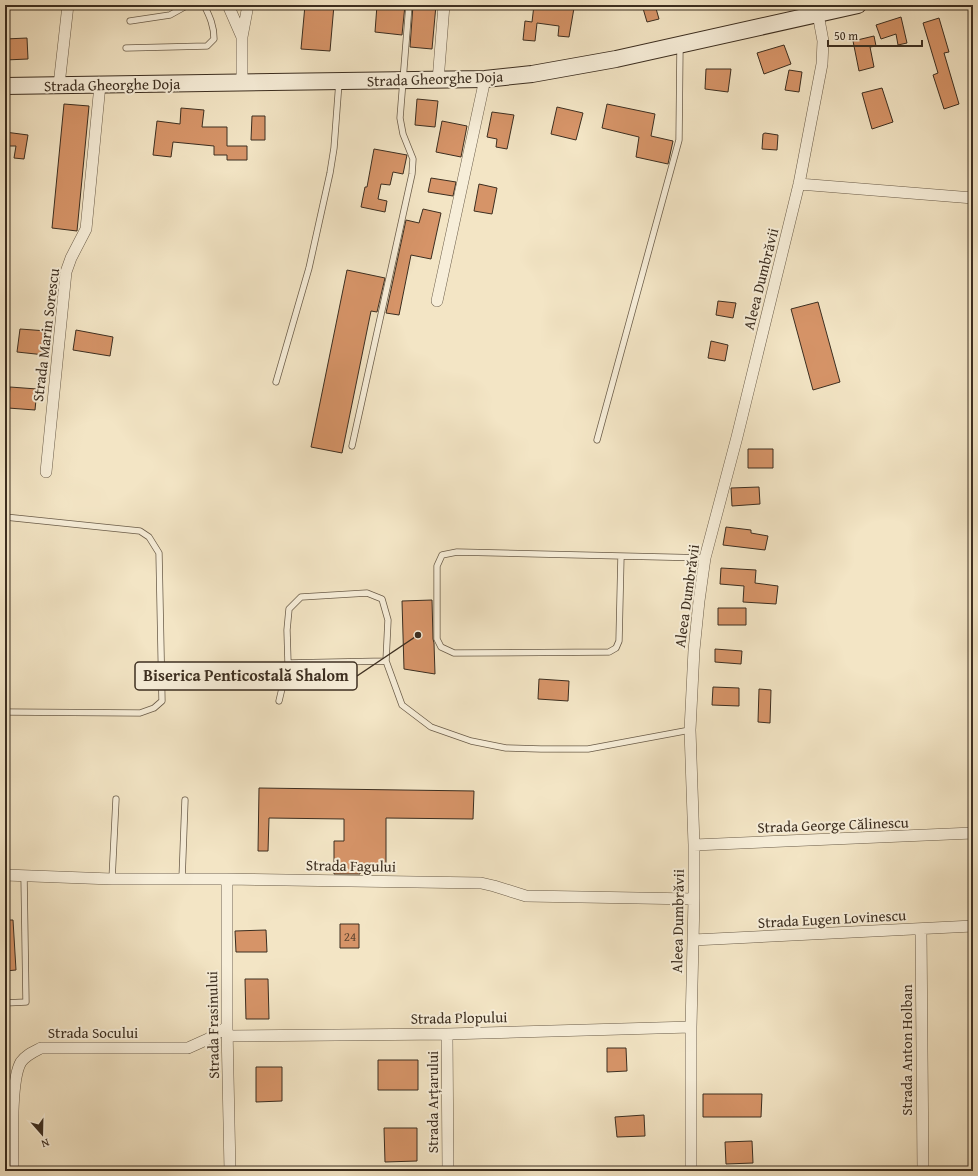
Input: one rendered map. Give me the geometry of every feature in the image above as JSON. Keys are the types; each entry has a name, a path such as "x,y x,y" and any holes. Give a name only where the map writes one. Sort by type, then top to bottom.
{"main road":[{"name":"Strada Gheorghe Doja","path":"5,86 438,81 485,79 532,74 616,59 858,5"}],"street":[{"path":"59,85 68,5"},
{"path":"228,5 242,37"},
{"path":"242,83 242,37 248,5"},
{"path":"438,81 444,5"},
{"name":"Aleea Dumbrăvii","path":"691,1171 691,1027 694,845 690,730 694,650 699,602 705,558 737,437 799,184 822,64 823,41 818,14"},
{"path":"436,301 485,79"},
{"name":"Strada Marin Sorescu","path":"46,472 66,272 71,258 86,229 100,85"},
{"path":"799,184 973,198"},
{"name":"Strada George Călinescu","path":"694,845 973,833"},
{"name":"Strada Fagului","path":"5,875 112,879 227,879 481,883 526,896 694,899"},
{"name":"Strada Frasinului","path":"227,879 227,1031 230,1171"},
{"name":"Strada Eugen Lovinescu","path":"693,940 973,926"},
{"name":"Strada Anton Holban","path":"921,929 923,1171"},
{"name":"Strada Plopului","path":"227,1031 447,1034 691,1027"},
{"name":"Strada Socului","path":"13,1171 13,1132 16,1075 21,1062 29,1054 41,1048 188,1048 227,1031"},
{"name":"Strada Arțarului","path":"447,1034 448,1171"}],"lane":[{"path":"130,21 170,15 188,5"},
{"path":"126,48 208,46 214,39 214,30 204,5"},
{"path":"352,446 412,174 413,159 403,134 400,118 409,5"},
{"path":"597,440 679,140 680,45"},
{"path":"276,382 309,268 330,173 334,148 339,82"},
{"path":"5,516 140,531 149,538 158,553 162,701 154,708 140,713 5,712"},
{"path":"621,556 619,641 616,648 609,652 454,653 441,647 437,639 437,566 442,555 457,552 705,558"},
{"path":"280,701 288,663 287,630 289,609 301,597 367,592 382,600 388,620 386,661 402,705 431,727 471,741 506,748 588,749 690,730"},
{"path":"288,663 386,661"},
{"path":"112,879 116,799"},
{"path":"182,879 185,800"},
{"path":"5,1003 26,1002 24,876"}],"building":[{"path":"305,5 334,5 330,51 301,49"},
{"path":"377,5 405,5 402,35 375,32"},
{"path":"413,5 436,5 432,49 410,47"},
{"path":"534,5 574,8 569,37 558,36 559,26 537,23 535,41 523,40 525,21 532,22"},
{"path":"642,5 655,5 659,19 647,22"},
{"path":"901,17 907,43 898,45 896,34 881,39 876,25"},
{"path":"939,18 949,52 944,53 959,104 944,109 933,75 938,73 923,23"},
{"path":"874,36 876,46 870,47 874,67 859,71 853,41"},
{"path":"27,38 28,59 5,60 5,39"},
{"path":"784,45 791,64 764,74 757,53"},
{"path":"706,69 731,69 728,92 705,89"},
{"path":"789,70 802,72 799,92 785,90"},
{"path":"882,88 893,122 872,129 862,93"},
{"path":"417,99 438,101 435,127 415,125"},
{"path":"64,104 89,106 77,231 52,228"},
{"path":"607,104 655,114 651,136 673,141 668,164 636,157 639,137 602,128"},
{"path":"557,107 583,113 576,140 551,134"},
{"path":"181,108 204,110 202,127 227,127 227,146 247,146 247,160 227,160 227,155 214,155 214,146 173,142 171,157 153,155 157,121 180,124"},
{"path":"492,112 514,115 507,149 496,147 497,139 487,137"},
{"path":"252,116 265,116 265,140 251,140"},
{"path":"442,121 467,126 461,157 436,152"},
{"path":"5,132 28,135 24,159 14,158 16,146 5,146"},
{"path":"763,134 778,135 777,150 762,149"},
{"path":"374,149 407,155 403,174 393,172 390,185 381,184 378,199 387,201 385,212 361,207 365,187 367,187"},
{"path":"431,178 456,182 453,196 428,192"},
{"path":"479,184 497,188 492,214 474,211"},
{"path":"423,209 441,213 431,259 411,255 399,315 386,313 406,220 419,223"},
{"path":"347,270 385,278 377,312 371,311 342,453 311,447"},
{"path":"718,301 736,303 733,318 716,315"},
{"path":"818,302 840,382 813,390 791,309"},
{"path":"20,329 47,331 45,355 17,352"},
{"path":"76,330 113,337 110,356 73,350"},
{"path":"711,341 728,345 725,361 708,358"},
{"path":"10,387 37,389 35,410 8,408"},
{"path":"748,449 773,449 773,468 748,468"},
{"path":"759,487 760,504 732,506 731,488"},
{"path":"726,527 751,530 751,533 768,536 765,550 723,545"},
{"path":"721,568 756,570 755,583 778,586 776,604 743,602 744,586 720,584"},
{"path":"432,600 435,674 404,669 402,601"},
{"path":"718,608 746,608 746,625 718,625"},
{"path":"715,649 742,651 741,664 715,662"},
{"path":"539,679 569,681 568,701 538,699"},
{"path":"713,687 739,688 739,706 712,705"},
{"path":"759,689 771,690 770,723 758,722"},
{"path":"259,788 474,791 473,819 386,818 386,865 360,865 360,874 334,874 334,841 344,841 344,819 269,818 268,851 258,851"},
{"path":"5,920 13,920 16,970 5,971"},
{"path":"340,924 359,924 359,948 340,948"},
{"path":"266,930 267,952 236,952 235,931"},
{"path":"245,979 268,979 269,1019 246,1019"},
{"path":"607,1048 626,1048 627,1071 607,1072"},
{"path":"378,1060 418,1060 418,1090 378,1090"},
{"path":"256,1067 282,1067 282,1101 256,1102"},
{"path":"703,1094 762,1094 761,1117 703,1117"},
{"path":"644,1115 645,1136 617,1137 615,1117"},
{"path":"384,1128 417,1128 417,1161 385,1162"},
{"path":"752,1141 753,1163 726,1164 725,1142"}],"place":[{"name":"Biserica Penticostală Shalom","path":"418,635"}]}
